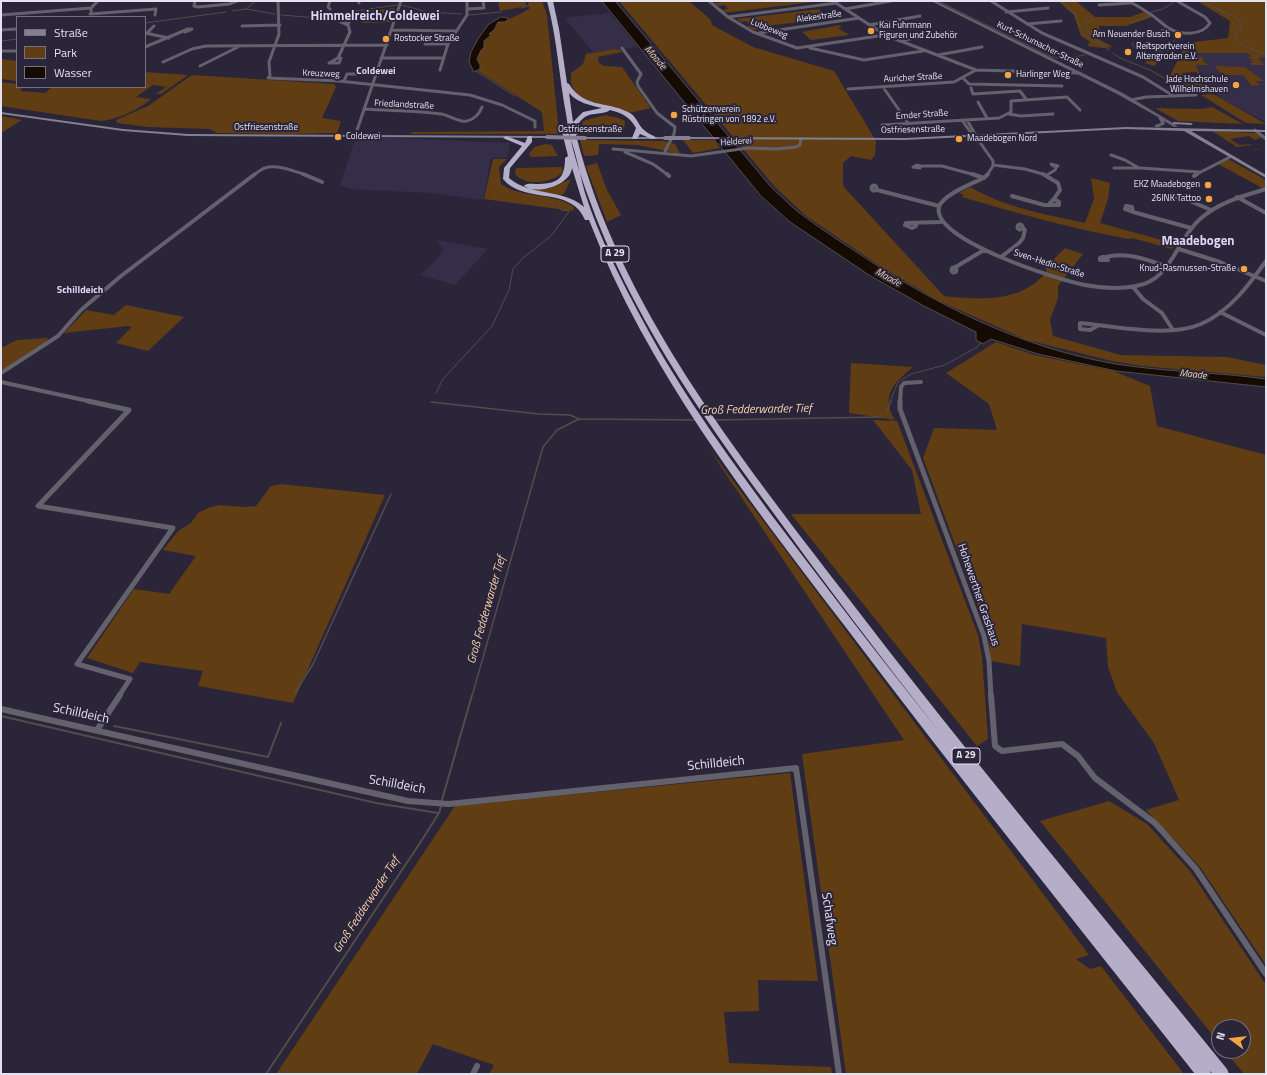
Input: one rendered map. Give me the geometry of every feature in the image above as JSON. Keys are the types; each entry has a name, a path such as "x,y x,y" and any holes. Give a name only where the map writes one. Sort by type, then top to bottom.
{"highway":[{"name":"A 29","path":"545,1 562,113 570,153 595,227 619,280 641,323 693,410 714,432 758,487 903,678 1222,1074"},
{"name":"A 29","path":"550,1 556,27 569,117 576,146 598,214 628,283 655,331 705,410 714,432 746,486 893,683 1204,1074"},
{"path":"564,83 567,85 569,92 579,100 622,112 633,118 638,124 640,134 654,138"},
{"path":"576,146 578,142 575,128 576,123 582,116 589,112 600,110 622,112"},
{"path":"506,138 525,142 507,168 506,179 509,183 518,188 560,197 576,204 584,211 590,222 595,227"},
{"path":"507,176 512,181 526,186 554,184 564,179 567,175 569,168 568,156 570,153"}],"main road":[{"name":"Ostfriesenstraße","path":"1,113 95,127 156,133 216,136 506,138"},
{"path":"1126,128 1157,126 1235,126 1266,129"},
{"path":"1179,126 1196,129 1266,129"},
{"name":"Ostfriesenstraße","path":"654,138 905,139 1179,126"},
{"name":"Kurt-Schumacher-Straße","path":"1179,126 1228,156"},
{"name":"Kurt-Schumacher-Straße","path":"1179,126 1266,177"},
{"path":"1196,129 1194,131 1196,136"},
{"name":"Ostfriesenstraße","path":"525,142 547,137 585,138 640,134"}],"street":[{"path":"98,1 91,8 90,16 125,11 156,9 155,15"},
{"path":"195,1 194,6 198,7 229,4 237,1"},
{"path":"275,45 279,34 280,25 278,1"},
{"path":"330,1 328,7 330,9"},
{"path":"355,136 401,1"},
{"path":"440,70 448,44 467,16 467,1"},
{"path":"468,9 484,8 483,1"},
{"name":"Lubbeweg","path":"709,1 728,17 757,33 797,48 808,47"},
{"path":"833,1 885,35 976,70 1080,74"},
{"path":"845,9 891,1"},
{"name":"Kurt-Schumacher-Straße","path":"933,1 1080,74 1179,126"},
{"path":"990,1 1026,24 1062,42 1143,77 1172,95"},
{"path":"1128,1 1153,15 1171,29"},
{"path":"1120,35 1138,36 1171,29 1192,33 1203,31 1209,25 1209,21 1205,16 1177,1"},
{"path":"728,17 837,3"},
{"path":"1099,5 1132,3"},
{"path":"1,15 91,8"},
{"path":"1006,12 1048,8"},
{"path":"123,16 125,11"},
{"path":"869,24 920,16"},
{"name":"Alekestraße","path":"757,33 859,18"},
{"path":"1026,24 1061,21"},
{"path":"242,26 280,25"},
{"path":"338,58 350,32 348,25"},
{"path":"146,33 154,26"},
{"path":"1,30 16,28"},
{"path":"392,30 456,31"},
{"path":"898,41 951,31"},
{"path":"146,47 185,32"},
{"path":"146,33 160,34 169,38"},
{"path":"808,47 885,35"},
{"path":"164,62 200,47 387,44"},
{"path":"425,44 448,44"},
{"name":"Kreuzweg","path":"275,45 269,62 270,76 268,78 344,81 373,84"},
{"path":"200,66 241,46"},
{"path":"808,47 864,60 924,51"},
{"path":"938,56 982,47"},
{"path":"622,48 639,69 640,74 637,82 638,86 657,113 675,127 674,134 665,151 666,153"},
{"path":"1,50 16,50"},
{"path":"381,58 444,58"},
{"name":"Auricher Straße","path":"848,89 944,84 954,82 976,70"},
{"path":"1068,73 1072,70"},
{"path":"344,81 347,74 376,74"},
{"path":"963,78 970,84 1062,86"},
{"path":"373,84 470,96 489,101 522,114 535,121 535,127"},
{"path":"883,87 908,123"},
{"path":"971,88 973,94 1020,91 1026,99"},
{"path":"1131,100 1172,95 1196,95"},
{"path":"1009,114 1011,112 1010,103 1012,101 1026,99 1066,97 1080,110"},
{"path":"978,102 987,118"},
{"name":"Kurt-Schumacher-Straße","path":"1139,104 1179,126"},
{"name":"Friedlandstraße","path":"364,109 442,114 457,120 466,121 475,118 480,113 482,107"},
{"name":"Emder Straße","path":"882,125 999,118 1009,114 1021,116 1053,114"},
{"path":"1157,126 1164,123 1160,116"},
{"name":"Emder Straße","path":"962,120 971,133 976,136"},
{"path":"916,224 941,222 938,211 939,206 948,197 989,174 993,165 992,157 976,136 967,120"},
{"path":"1255,130 1266,139"},
{"name":"Helderei","path":"613,149 691,156 744,148 769,149 796,147 800,145 801,139"},
{"name":"Helderei","path":"626,150 625,152 627,154 653,164 669,176"},
{"path":"1111,155 1140,168"},
{"path":"1194,176 1228,156"},
{"path":"993,165 1030,170 1047,176 1058,186 1059,190 1058,195 1050,203 1051,205"},
{"path":"1,373 58,336 81,310 121,276 264,168 272,166 282,168 322,182"},
{"path":"920,166 942,166 984,178"},
{"path":"1047,176 1055,170 1057,166"},
{"path":"1114,168 1140,168 1200,172"},
{"name":"Sven-Hedin-Straße","path":"941,222 957,236 984,250 1074,282 1103,287 1133,286 1150,282 1162,275 1169,267 1191,228 1210,210 1236,197 1266,189"},
{"path":"877,190 939,206"},
{"path":"1012,196 1044,205 1059,206 1060,204 1054,199"},
{"path":"1236,197 1266,213"},
{"path":"1183,198 1210,210"},
{"path":"1133,212 1191,228"},
{"path":"1001,257 1023,238 1025,230 1023,228"},
{"path":"1179,249 1266,281"},
{"path":"954,268 984,250"},
{"path":"1106,258 1119,256 1130,257 1169,267"},
{"path":"1097,326 1143,330 1172,330 1199,325 1220,312 1255,276 1266,261"},
{"path":"1133,286 1143,299 1162,313 1172,330"},
{"path":"1220,312 1266,335"},
{"path":"1,382 129,410 38,506 173,528 77,664 130,679 97,730"},
{"name":"Hohewerther Grashaus","path":"921,382 904,383 901,387 900,409 984,636 989,661 995,746 1002,751 1062,744 1068,747 1078,756 1094,778 1114,791 1155,823 1196,869 1266,974"},
{"name":"Schilldeich","path":"1,709 408,801 431,803 449,804 796,768"},
{"name":"Schafweg","path":"796,768 839,1074"},
{"path":"473,1074 477,1066"}],"shaded area":[{"path":"609,13 638,47 593,52 565,18"},
{"name":"Jade Hochschule Wilhelmshaven","path":"1190,47 1266,54 1266,122 1227,102 1212,91 1200,78 1203,75 1185,50"},
{"path":"368,137 510,143 507,158 491,158 483,200 432,193 351,189 340,185 354,142"},
{"path":"436,240 488,249 455,285 420,275 440,256 443,249"}],"green space":[{"path":"498,1 525,1 527,6 500,11"},
{"path":"527,1 542,1 547,15 559,132 557,134 412,134 411,132 544,131 542,112 478,71 480,65 477,59 484,41 491,35 488,34 494,30 498,22 515,16 530,8"},
{"path":"619,1 689,1 711,20 712,25 753,47 834,71 876,141 875,155 871,160 851,156 843,163 843,186 944,296 972,298 1000,297 1026,289 1047,271 1045,268 1065,248 1083,254 1058,286 1058,298 1050,320 1053,336 1121,355 1227,357 1266,365 1266,377 1142,366 1112,361 1027,340 939,301 883,268 806,216 775,187"},
{"path":"733,1 821,1 731,12 724,12 722,10 728,9 725,5 718,6 714,3"},
{"path":"1058,1 1076,1 1095,17 1130,17 1144,12 1152,17 1126,26 1099,26 1100,40 1113,47 1102,48 1087,46 1090,42 1081,36 1074,15"},
{"path":"1197,1 1266,1 1266,57 1258,58 1265,65 1252,65 1250,63 1253,63 1251,60 1253,60 1247,57 1251,57 1248,53 1194,53 1195,56 1202,57 1205,63 1210,65 1196,66 1202,77 1194,77 1193,76 1199,76 1196,72 1181,73 1187,78 1203,84 1210,90 1198,94 1170,76 1186,43 1228,38 1230,21"},
{"path":"395,8 392,22 363,23 352,13"},
{"path":"819,9 830,19 773,25 772,27 753,30 747,26 752,25 746,21 741,22 737,19"},
{"path":"840,25 842,26 838,28 849,35 811,40 802,32"},
{"path":"615,49 621,50 622,52 598,57 599,63 604,66 622,67 651,108 629,113 584,99 575,93 571,83 571,73 583,64 586,54"},
{"path":"1140,53 1153,56 1155,54 1165,56 1154,66 1145,63 1148,60 1138,54 1141,54"},
{"path":"1,59 16,61 16,81 1,79"},
{"path":"1216,66 1244,67 1264,81 1256,81 1258,84 1263,84 1252,86 1243,75 1223,75 1216,68"},
{"path":"146,72 188,75 161,94 156,94 166,87 153,85 136,97 151,99 146,103 128,113 108,120 101,121 1,106 1,82 16,84 16,88 22,88 20,91 45,93 51,88 146,88"},
{"path":"192,75 334,84 336,87 322,118 341,121 337,133 217,133 210,129 148,127 117,123 116,120 148,106"},
{"path":"1201,95 1215,95 1266,124 1246,123"},
{"path":"1212,107 1243,124 1178,121 1155,108 1201,109"},
{"path":"605,115 625,121 624,129 619,134 582,134 583,121"},
{"path":"1,116 22,120 1,133"},
{"path":"1212,131 1256,133 1263,137 1255,140 1249,136 1230,139 1239,145 1250,144 1252,147 1249,145 1237,147"},
{"path":"580,140 664,141 675,144 680,154 638,145 599,144 598,155 584,156"},
{"path":"683,140 714,140 720,148 693,153"},
{"path":"546,144 552,145 558,156 531,157 529,154 534,147"},
{"path":"493,159 507,159 499,167 501,184 518,192 566,202 574,207 573,211 484,199"},
{"path":"1228,159 1266,180 1266,190 1218,164"},
{"path":"597,163 607,190 621,215 607,222 586,166"},
{"path":"562,167 563,172 546,181 526,181 515,174 516,168"},
{"path":"1091,178 1110,183 1108,199 1100,223 1176,244 1172,249 1132,238 1129,239 1108,235 1045,220 962,197 964,195 959,193 970,187 1012,205 1085,223 1094,199"},
{"path":"571,179 564,194 561,195 528,190 551,188"},
{"path":"126,305 184,317 148,351 116,343 132,327 128,326 64,333 86,310 114,315"},
{"path":"48,338 47,341 1,371 1,348 17,340"},
{"path":"996,342 1034,355 1113,371 1150,386 1157,426 1266,455 1266,965 1200,867 1146,810 1179,800 1154,743 1117,692 1108,667 1106,638 1022,624 1020,666 991,661 987,630 923,458 934,428 997,430 989,404 946,373"},
{"path":"851,363 913,367 895,384 891,390 889,403 895,420 849,413"},
{"path":"873,420 897,421 978,635 982,657 988,739 977,746 791,514 921,514 912,470"},
{"path":"707,446 1089,955 1076,959 1090,969 1101,966 1184,1074 846,1074 802,754 904,740"},
{"path":"281,484 385,495 293,703 198,686 203,671 140,662 133,673 87,658 134,589 169,594 196,556 163,550 178,531 191,523 198,513 208,508 220,505 244,507 256,506 271,486"},
{"path":"790,773 818,981 758,980 759,1011 724,1012 729,1063 831,1067 832,1074 489,1074 494,1065 433,1044 417,1074 276,1074 455,806"},
{"path":"1109,801 1147,824 1190,871 1266,985 1266,1074 1244,1074 1232,1059 1251,1059 1251,1019 1211,1019 1211,1033 1040,821"}],"water":[{"name":"Maade","path":"602,1 615,1 771,187 788,203 830,234 916,289 947,306 1012,335 1081,357 1134,367 1266,379 1266,387 1116,371 1038,354 991,339 983,344 976,340 976,332 924,306 869,275 790,222 761,196"},
{"path":"501,17 509,18 505,22 498,22 494,30 489,34 491,35 484,41 484,48 481,50 477,59 480,69 474,72 469,62 471,52 488,25"}],"waterway":[{"path":"246,9 256,1"},
{"path":"938,1 1052,57 1063,59 1085,55"},
{"path":"1060,1 1063,4"},
{"path":"1151,12 1163,9 1174,2"},
{"path":"1206,4 1234,16 1241,23 1241,30 1236,34 1237,42"},
{"path":"355,11 397,5"},
{"path":"402,5 427,12 462,14"},
{"path":"521,8 532,5"},
{"path":"1064,5 1076,15 1076,19"},
{"path":"232,11 246,9"},
{"path":"246,9 275,14"},
{"path":"146,23 226,12"},
{"path":"281,15 318,18 351,12"},
{"path":"469,15 501,12"},
{"path":"1131,23 1150,16"},
{"path":"1077,21 1079,27 1086,36 1110,50"},
{"path":"1098,42 1088,31 1085,21 1099,21"},
{"path":"1,41 16,39"},
{"path":"1133,42 1132,44 1134,47 1158,51 1172,50 1170,45 1175,40"},
{"path":"1098,41 1108,45"},
{"path":"1239,43 1266,55"},
{"path":"1113,53 1120,58 1150,70 1190,93"},
{"path":"476,71 515,96"},
{"path":"436,393 443,379 492,326 509,290 513,269 523,258 551,236 568,213 569,211 561,210 559,203"},
{"name":"Groß Fedderwarder Tief","path":"890,402 898,382 911,374 945,365 977,347 981,343"},
{"name":"Groß Fedderwarder Tief","path":"887,411 891,401"},
{"path":"431,402 539,414 570,415 579,419"},
{"name":"Groß Fedderwarder Tief","path":"715,420 881,417"},
{"name":"Groß Fedderwarder Tief","path":"472,696 543,447 557,430 579,419"},
{"name":"Groß Fedderwarder Tief","path":"579,419 697,420"},
{"path":"295,693 313,664 391,494"},
{"name":"Groß Fedderwarder Tief","path":"442,800 472,695"},
{"path":"1,716 376,803 438,813"},
{"path":"114,726 268,757 281,723"},
{"name":"Groß Fedderwarder Tief","path":"266,1074 420,843 439,813 441,806"}],"place":[{"name":"Kai Fuhrmann Figuren und Zubehör","path":"871,31"},
{"name":"Am Neuender Busch","path":"1178,35"},
{"name":"Rostocker Straße","path":"386,39"},
{"name":"Reitsportverein Altengroden e.V.","path":"1128,52"},
{"name":"Harlinger Weg","path":"1008,75"},
{"name":"Jade Hochschule Wilhelmshaven","path":"1236,85"},
{"name":"Schützenverein Rüstringen von 1892 e.V.","path":"674,115"},
{"name":"Coldewei","path":"338,137"},
{"name":"Maadebogen Nord","path":"959,139"},
{"name":"EKZ Maadebogen","path":"1208,185"},
{"name":"26INK Tattoo","path":"1209,199"},
{"name":"Knud-Rasmussen-Straße","path":"1244,269"}],"district":[{"name":"Himmelreich/Coldewei","path":"375,17"},
{"name":"Coldewei","path":"376,72"},
{"name":"Maadebogen","path":"1198,242"},
{"name":"Schilldeich","path":"80,291"}]}
